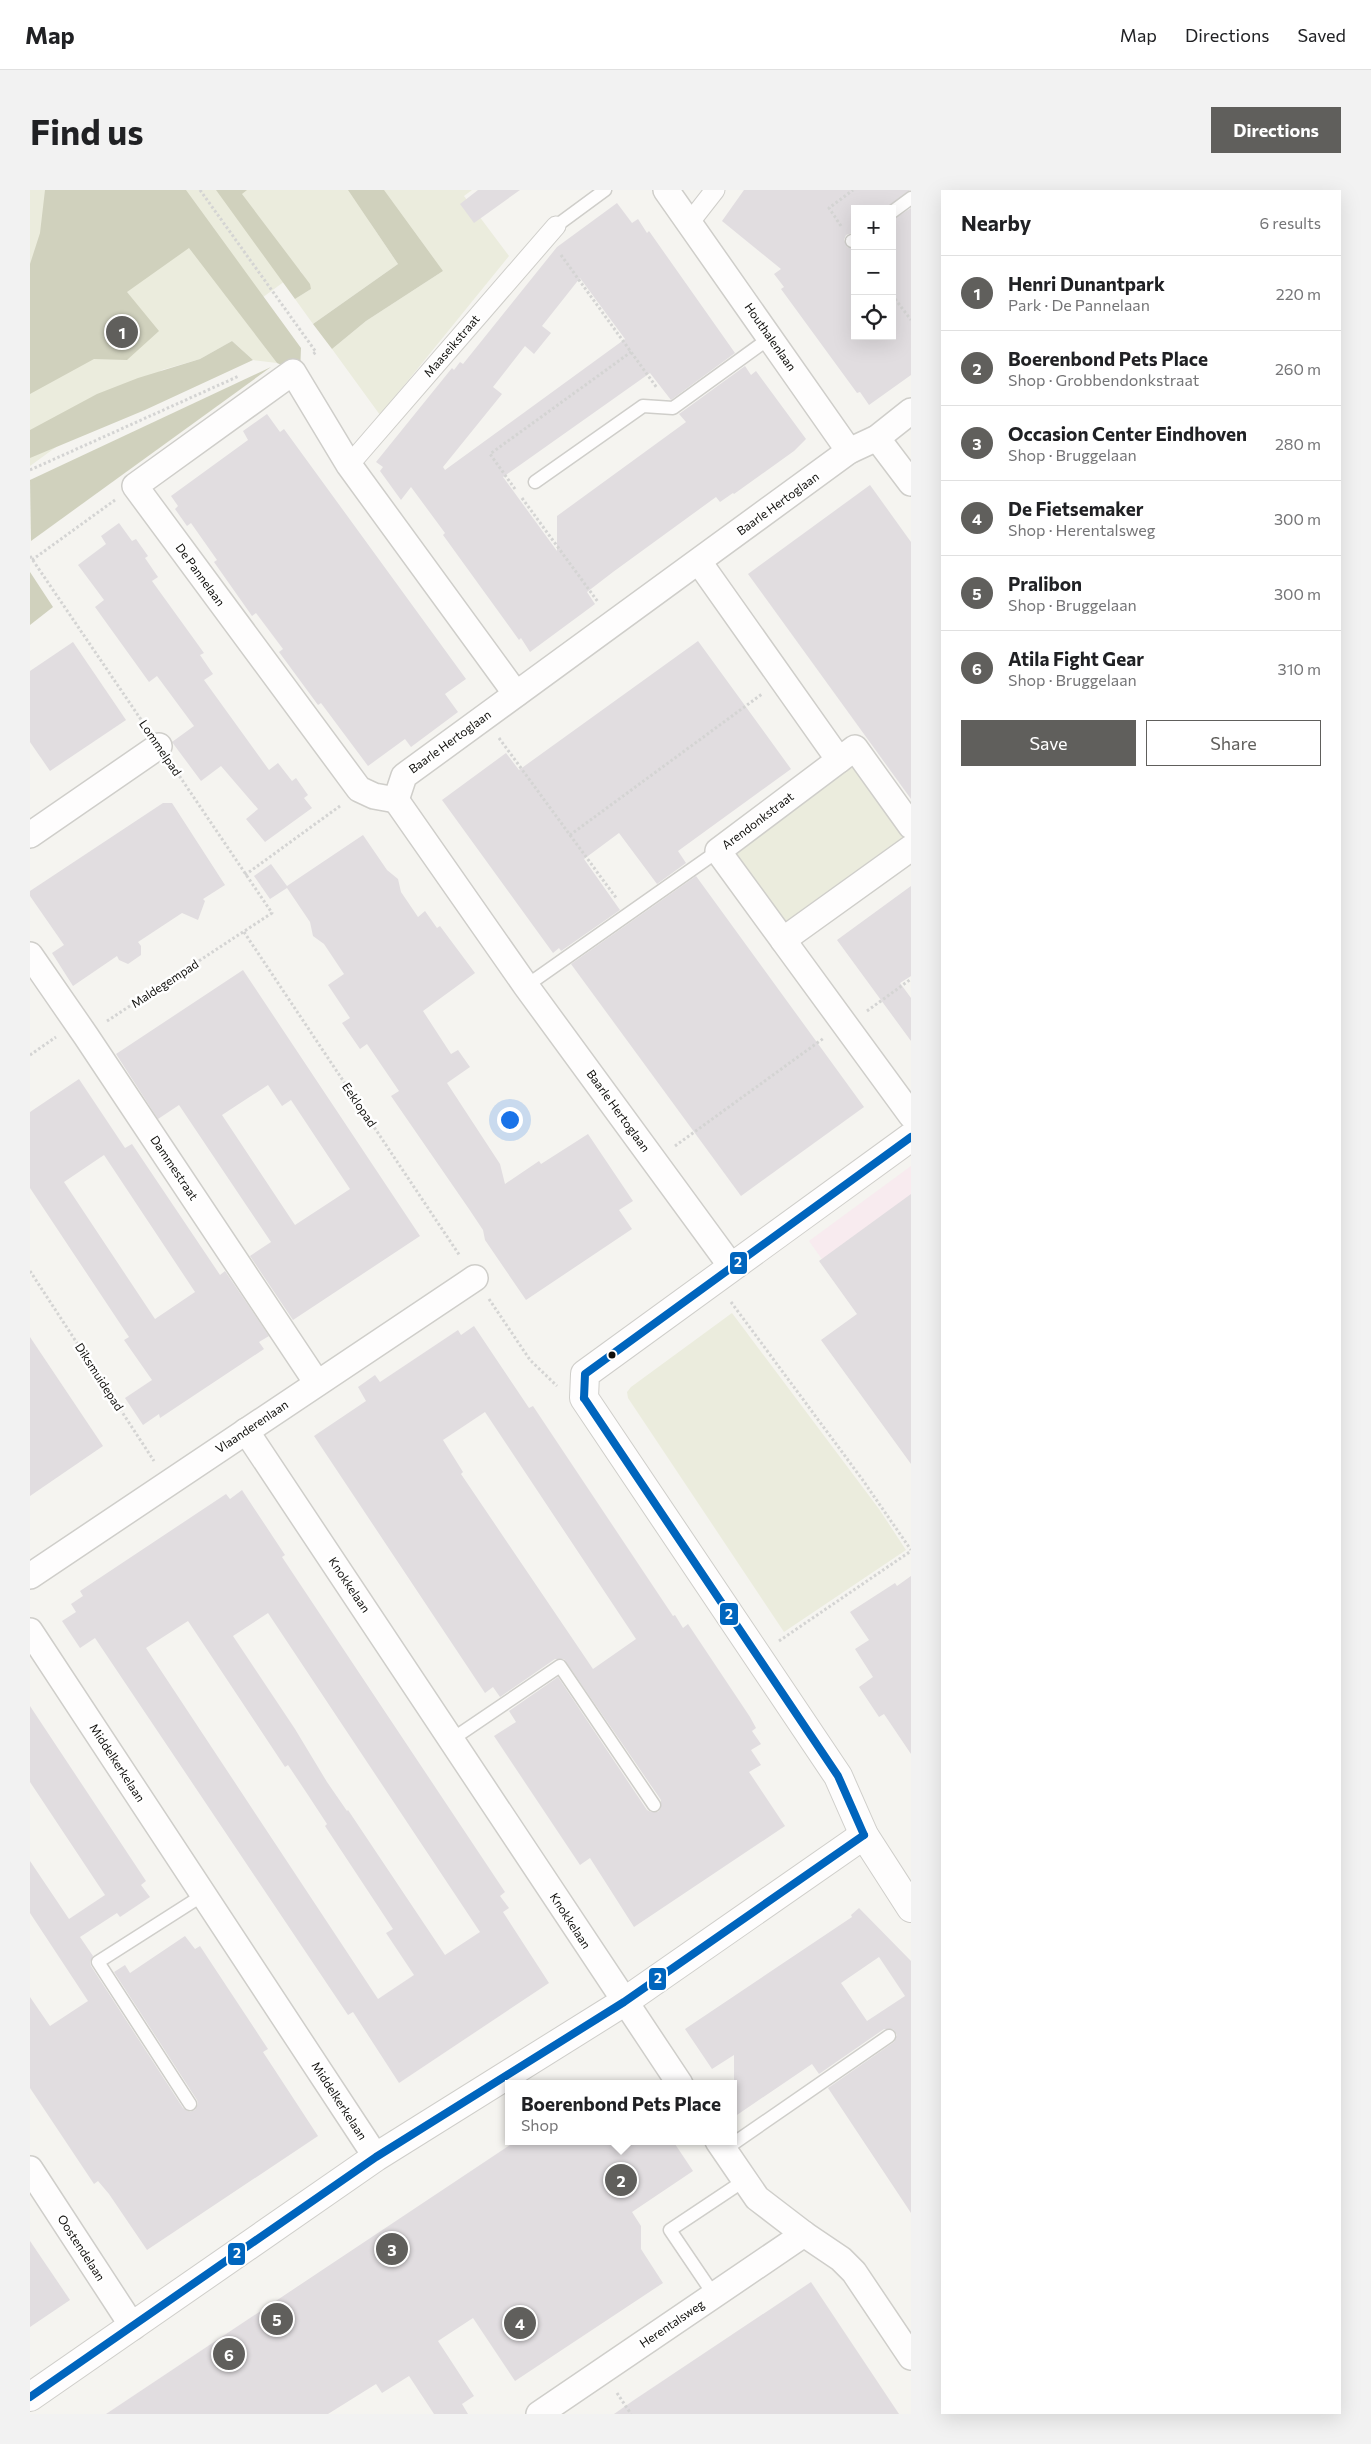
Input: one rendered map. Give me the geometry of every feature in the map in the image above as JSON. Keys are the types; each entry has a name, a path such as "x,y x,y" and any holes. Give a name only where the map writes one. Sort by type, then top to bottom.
{"street":[{"name":"Houthalenlaan","path":"666,190 771,337 849,452"},
{"path":"690,222 716,190"},
{"name":"Maaseikstraat","path":"349,465 552,231"},
{"path":"134,486 293,372 349,465 516,694"},
{"name":"Baarle Hertoglaan","path":"731,1266 526,986 396,800 404,776 849,452 877,438 911,412"},
{"path":"877,438 911,484"},
{"name":"De Pannelaan","path":"134,486 359,790 374,796 396,800"},
{"path":"699,562 839,760"},
{"path":"30,835 159,746"},
{"name":"Arendonkstraat","path":"911,826 855,748 718,851 911,1115"},
{"path":"784,940 911,848"},
{"name":"Dammestraat","path":"30,955 86,1036 316,1383"},
{"path":"911,1136 585,1374 584,1398 838,1776 864,1835 911,1908"},
{"name":"Vlaanderenlaan","path":"30,1576 475,1278"},
{"name":"Knokkelaan","path":"246,1431 677,2080"},
{"name":"Middelkerkelaan","path":"30,1631 376,2157"},
{"path":"30,2397 376,2157 624,2002 864,1835"},
{"path":"721,2145 757,2198 804,2234 841,2259 854,2272 911,2358"},
{"name":"Oostendelaan","path":"30,2169 132,2327"},
{"name":"Herentalsweg","path":"539,2414 804,2234"}],"lane":[{"path":"552,231 605,190"},
{"path":"896,209 911,198"},
{"path":"535,482 643,406 673,408 771,337"},
{"path":"526,986 718,851"},
{"path":"451,1740 560,1666 654,1805"},
{"path":"190,2104 98,1962 203,1895"},
{"path":"737,2135 889,2036"},
{"path":"714,2295 670,2230 745,2180"}],"path":[{"path":"200,190 316,352 293,372"},
{"path":"829,208 853,190"},
{"path":"552,231 647,375 673,408"},
{"path":"896,300 911,320"},
{"path":"30,470 248,372"},
{"path":"31,558 134,486"},
{"name":"Lommelpad","path":"31,558 272,913 244,932"},
{"path":"570,835 746,706"},
{"path":"502,743 628,913"},
{"path":"245,875 344,804"},
{"name":"Maldegempad","path":"86,1036 244,932"},
{"name":"Eeklopad","path":"244,932 530,1360 553,1384 584,1398"},
{"path":"846,1026 911,979"},
{"path":"677,1144 822,1039"},
{"name":"Diksmuidepad","path":"30,1271 169,1483"},
{"path":"728,1298 862,1479 911,1551 757,1657"}],"shaded area":[{"path":"30,190 472,190 464,196 509,256 380,415 332,349 366,321 443,271 369,221 398,264 313,324 295,299 311,289 300,270 240,314 277,363 253,360 232,341 200,359 162,370 30,466"},
{"path":"855,761 911,837 789,927 733,856 735,845"},
{"path":"911,1166 911,1384 809,1241"},
{"path":"732,1313 879,1509 906,1550 784,1632 628,1398 627,1392 631,1387"}],"green space":[{"path":"45,190 186,190 301,348 300,374 277,363 189,248 127,292 159,331 127,360 94,359 30,394 30,264 40,233"},
{"path":"216,190 247,190 242,194 310,284 311,289 295,299"},
{"path":"348,190 384,190 443,271 366,321 332,349 313,324 398,264"},
{"path":"232,341 253,360 145,410 30,458 30,430 97,394 138,378 200,359"},
{"path":"271,367 31,541 30,480"},
{"path":"30,572 53,607 30,625"}],"building":[{"path":"478,190 520,190 474,223 460,204"},
{"path":"744,190 910,190 890,205 851,205 851,233 846,235 844,240 847,247 851,248 851,340 896,340 896,217 911,208 911,375 869,405 860,392 857,393 781,289 784,287 774,274 781,269 722,221"},
{"path":"617,203 632,223 638,219 647,233 649,231 735,353 671,400 650,373 503,477 557,551 557,516 686,422 679,414 745,366 751,375 756,371 806,439 794,451 734,494 720,502 716,497 587,592 595,604 530,652 521,638 519,640 443,535 445,533 411,487 401,500 380,471 383,467 376,462 452,368 454,370 460,362 463,364 557,247","holes":["580,278 625,339 445,470 443,467 502,394 493,387 525,346 534,354 551,333 542,326"]},
{"path":"267,414 280,432 284,429 466,679 445,694 458,712 411,747 405,739 368,766 321,703 318,705 279,652 283,649 256,613 252,616 214,562 217,560 191,523 187,526 175,509 178,506 171,496 248,440 243,431"},
{"path":"870,485 911,542 911,799 748,574"},
{"path":"119,523 132,541 136,539 148,556 145,558 158,577 152,581 204,653 200,655 213,674 204,680 269,770 278,763 292,781 296,778 308,795 304,798 312,808 265,842 246,819 258,809 221,766 201,781 172,742 194,726 157,676 149,682 95,607 104,600 78,565 106,544 101,536"},
{"path":"698,641 791,769 678,851 686,863 657,884 619,833 584,859 620,910 561,951 559,948 553,953 442,800 506,753 519,770"},
{"path":"73,642 126,720 50,771 30,742 30,671"},
{"path":"163,803 172,803 225,885 203,899 205,901 198,920 182,913 138,942 141,946 141,955 128,964 119,960 117,956 73,986 52,953 64,945 30,896 30,891"},
{"path":"363,835 387,870 398,879 401,892 418,917 425,911 437,928 440,926 475,973 423,1011 451,1054 458,1050 470,1067 447,1083 500,1164 505,1184 539,1161 541,1164 588,1134 633,1201 619,1210 632,1229 526,1300 485,1240 483,1230 391,1096 399,1091 367,1044 360,1049 342,1023 350,1018 328,985 344,974 324,944 313,936 310,922 287,888 270,899 254,876 271,864 287,886"},
{"path":"696,876 864,1107 741,1196 571,964"},
{"path":"911,886 911,976 900,983 911,998 911,1041 837,940"},
{"path":"243,970 420,1236 293,1320 250,1256 271,1242 179,1105 158,1119 116,1054","holes":["268,1085 282,1106 291,1100 350,1189 295,1225 222,1115"]},
{"path":"79,1079 125,1148 132,1144 220,1275 225,1271 269,1336 259,1342 264,1349 160,1418 159,1414 143,1425 125,1398 152,1380 124,1340 129,1337 30,1188 30,1112","holes":["104,1155 195,1292 155,1319 64,1182"]},
{"path":"911,1194 911,1464 821,1340 857,1314 819,1261"},
{"path":"474,1326 529,1408 533,1406 673,1616 675,1615 683,1628 688,1624 750,1717 756,1728 752,1731 761,1744 751,1750 761,1765 749,1772 785,1826 634,1927 590,1858 580,1865 494,1736 516,1722 509,1711 558,1677 647,1810 658,1812 661,1808 661,1800 564,1659 555,1659 500,1697 493,1687 485,1693 314,1436 366,1401 358,1387 375,1375 380,1382 458,1330 461,1335","holes":["485,1412 636,1639 593,1669 461,1474 463,1472 443,1440"]},
{"path":"30,1337 103,1446 30,1496"},
{"path":"242,1490 285,1555 282,1557 505,1892 500,1896 509,1908 503,1912 549,1983 399,2083 353,2012 348,2015 95,1638 80,1648 62,1621 76,1612 71,1604 83,1596 80,1591 226,1494 230,1499","holes":["268,1613 480,1932 445,1955 348,1810 327,1782 295,1729 233,1636","188,1621 285,1767 288,1765 308,1795 327,1824 325,1826 393,1929 386,1933 414,1975 378,1999 146,1648"]},
{"path":"911,1576 911,1754 884,1714 879,1717 859,1687 873,1677 855,1649 869,1640 850,1612 895,1583 897,1586"},
{"path":"30,1706 146,1881 141,1885 150,1897 120,1917 117,1913 80,1937 93,1956 90,1962 91,1966 183,2108 190,2112 195,2110 198,2104 197,2100 114,1972 125,1965 130,1973 185,1936 195,1949 200,1946 268,2049 263,2052 318,2136 147,2250 109,2194 98,2181 94,2184 30,2088 30,1997 50,2026 88,2001 30,1913 30,1861 69,1919 105,1895 30,1782"},
{"path":"859,1908 911,1961 911,2213 828,2088 894,2042 897,2035 893,2029 884,2029 819,2074 812,2064 737,2115 737,2080 734,2080 734,2055 712,2069 685,2029 852,1917 851,1915","holes":["879,1957 905,1996 867,2021 841,1983"]},
{"path":"510,2145 676,2145 693,2171 632,2212 641,2226 641,2249 663,2283 515,2381 473,2318 438,2341 474,2396 462,2404 468,2414 434,2414 409,2376 382,2393 376,2384 328,2414 106,2414"},
{"path":"30,2241 70,2300 30,2327"},
{"path":"811,2282 899,2414 614,2414 634,2400"}],"transit line":[{"name":"2","path":"584,1398 585,1374 911,1137"},
{"name":"2","path":"584,1398 838,1776 864,1835"},
{"name":"2","path":"30,2397 376,2157 624,2002 864,1835"}],"place":[{"name":"Henri Dunantpark","path":"122,332"},
{"name":"Boerenbond Pets Place","path":"621,2180"},
{"name":"Occasion Center Eindhoven","path":"392,2249"},
{"name":"Pralibon","path":"277,2319"},
{"name":"De Fietsemaker","path":"520,2323"},
{"name":"Atila Fight Gear","path":"229,2354"}]}
